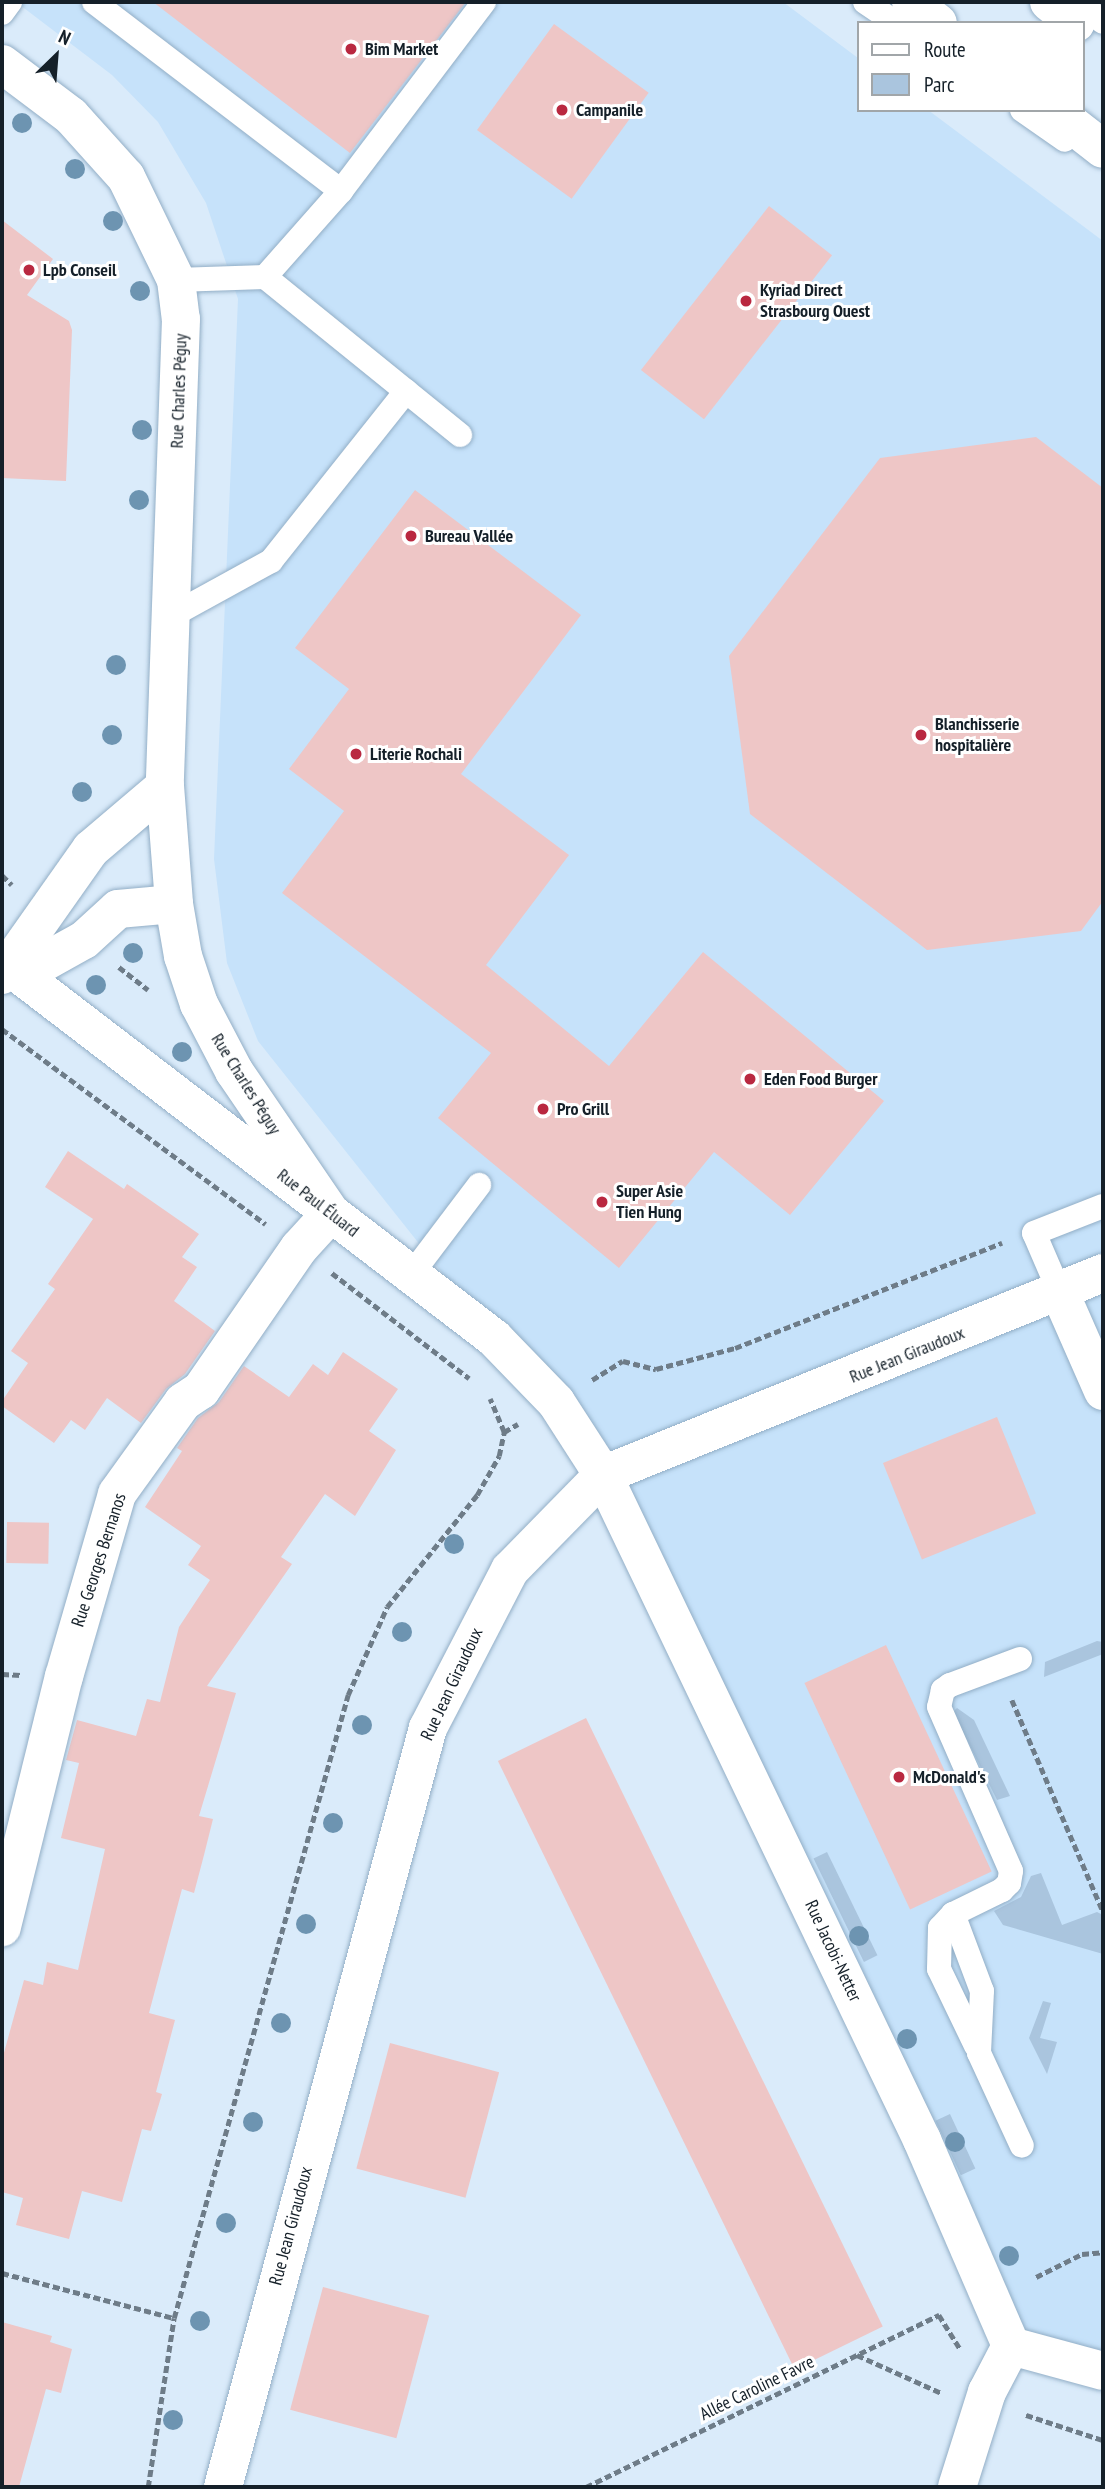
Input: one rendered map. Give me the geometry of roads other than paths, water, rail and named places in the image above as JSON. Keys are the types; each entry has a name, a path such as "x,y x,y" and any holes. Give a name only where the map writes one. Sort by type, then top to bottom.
{"main road":[{"path":"911,2 935,21"},
{"path":"1049,2 1073,21"},
{"path":"1084,29 1103,43"},
{"name":"Rue Charles Péguy","path":"2,64 71,116 126,177 176,280 181,319 165,786 174,904 183,956 199,1004 234,1071 331,1213"},
{"path":"1056,112 1103,149"},
{"path":"4,967 90,849 165,786"},
{"path":"4,967 46,961 84,940 118,909 174,904"},
{"name":"Rue Paul Éluard","path":"4,967 494,1338 556,1402 603,1475"},
{"name":"Rue Georges Bernanos","path":"2,1927 64,1676 117,1494 183,1402 201,1390 299,1248 331,1213"},
{"name":"Rue Jean Giraudoux","path":"223,2487 428,1728 510,1570 603,1475 1060,1293 1103,1273"},
{"path":"1060,1293 1103,1391"},
{"name":"Rue Jacobi-Netter","path":"603,1475 916,2127 1011,2346"},
{"path":"957,2487 987,2392 1011,2346 1103,2371"}],"lane":[{"path":"2,13 10,2"},
{"path":"94,2 341,191"},
{"path":"265,276 341,191 484,2"},
{"path":"865,2 893,21"},
{"path":"1079,2 1103,22"},
{"path":"1026,112 1103,166"},
{"path":"176,280 265,276 460,435"},
{"path":"171,616 271,561 406,391"},
{"path":"411,1275 479,1185"},
{"path":"1060,1293 1034,1233 1103,1206"},
{"path":"1020,1659 950,1685 940,1698 941,1716 1011,1871 1002,1890 953,1914 937,1938 939,1969 1021,2146"},
{"path":"953,1914 982,1991 979,2053"}],"place":[{"name":"Bim Market","path":"351,49"},
{"name":"Campanile","path":"562,110"},
{"name":"Lpb Conseil","path":"29,270"},
{"name":"Kyriad Direct Strasbourg Ouest","path":"746,301"},
{"name":"Bureau Vallée","path":"411,536"},
{"name":"Blanchisserie hospitalière","path":"921,735"},
{"name":"Literie Rochali","path":"356,754"},
{"name":"Eden Food Burger","path":"750,1079"},
{"name":"Pro Grill","path":"543,1109"},
{"name":"Super Asie Tien Hung","path":"602,1202"},
{"name":"McDonald's","path":"899,1777"}]}
